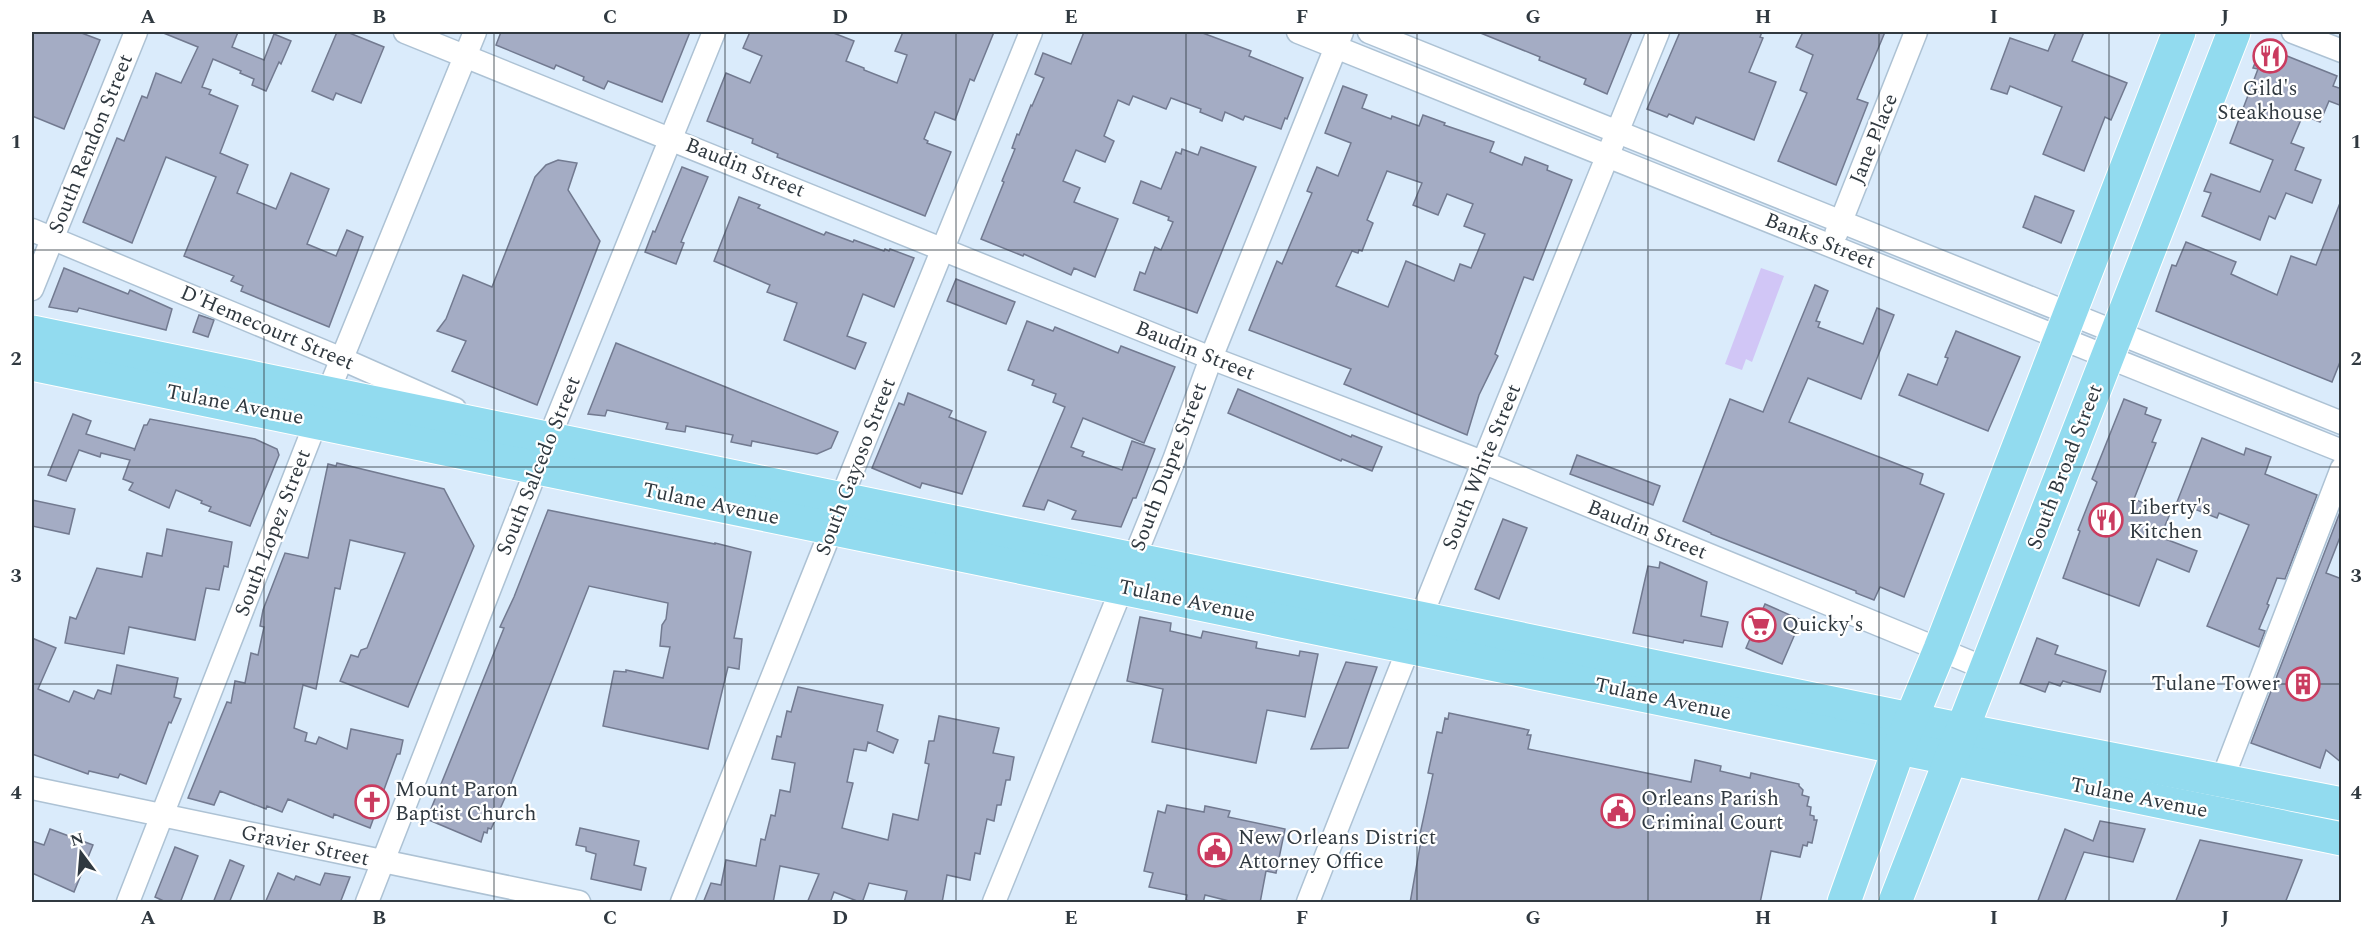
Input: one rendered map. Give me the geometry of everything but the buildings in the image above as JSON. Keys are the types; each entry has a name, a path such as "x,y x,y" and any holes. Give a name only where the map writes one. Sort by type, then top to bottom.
{"main road":[{"path":"1844,903 1905,733 1940,649 2179,32"},
{"name":"South Broad Street","path":"1899,891 2234,32"},
{"path":"2150,105 2197,125"},
{"name":"Tulane Avenue","path":"32,332 322,408 1958,744 2342,839"},
{"name":"Tulane Avenue","path":"32,364 322,408 501,429 543,454"},
{"path":"1990,519 2037,538"},
{"name":"Tulane Avenue","path":"1958,744 2222,780 2342,804"},
{"path":"1857,870 1899,891"}],"street":[{"name":"South Rendon Street","path":"32,289 136,32"},
{"name":"Baudin Street","path":"405,32 1211,358 1485,463 1987,669"},
{"name":"South Lopez Street","path":"128,903 322,408 475,32"},
{"name":"South Salcedo Street","path":"367,903 543,454 714,32"},
{"name":"South Gayoso Street","path":"682,903 942,248 1031,32"},
{"name":"Banks Street","path":"1298,32 1339,39 1607,156 1832,246 2065,325"},
{"name":"Banks Street","path":"1370,32 1841,221 2342,451"},
{"name":"South White Street","path":"1308,903 1414,632 1485,463 1658,32"},
{"name":"Jane Place","path":"1832,246 1916,32"},
{"path":"2292,32 2342,51"},
{"name":"South Dupre Street","path":"994,903 1174,460 1211,358 1339,39"},
{"name":"D'Hemecourt Street","path":"32,230 342,359 501,429"},
{"name":"Banks Street","path":"2112,344 2342,423"},
{"path":"2222,780 2342,468"},
{"name":"Gravier Street","path":"32,789 579,903"}],"shaded area":[{"path":"1761,268 1784,276 1752,362 1746,359 1742,370 1725,364"}],"place":[{"name":"Gild's Steakhouse","path":"2270,56"},
{"name":"Liberty's Kitchen","path":"2106,520"},
{"name":"Quicky's","path":"1759,625"},
{"name":"Tulane Tower","path":"2303,684"},
{"name":"Mount Paron Baptist Church","path":"372,802"},
{"name":"Orleans Parish Criminal Court","path":"1618,811"},
{"name":"New Orleans District Attorney Office","path":"1215,850"}]}
